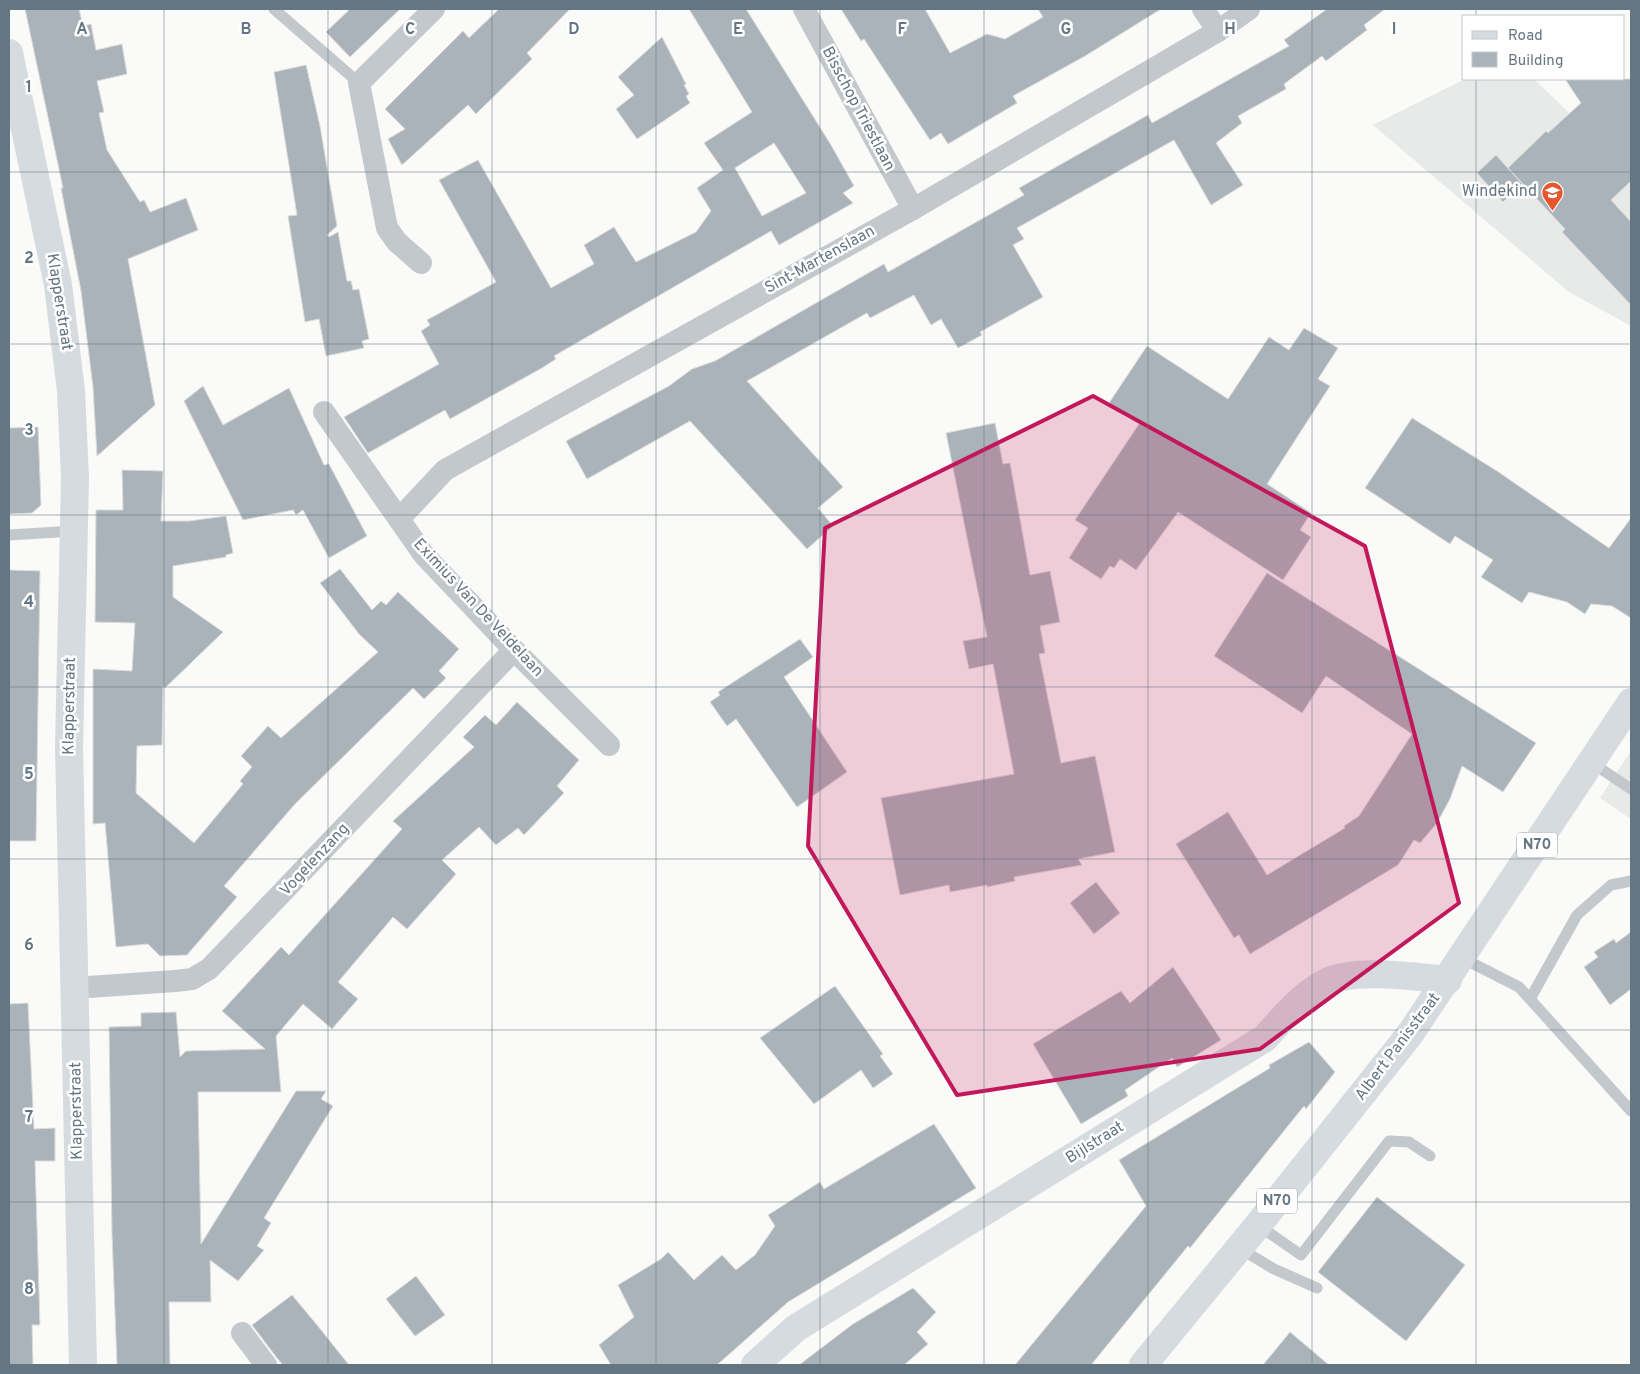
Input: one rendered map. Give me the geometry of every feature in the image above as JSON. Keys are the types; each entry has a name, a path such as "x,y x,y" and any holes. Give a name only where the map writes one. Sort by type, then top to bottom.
{"street":[{"path":"421,263 397,242 387,228 359,83 434,9"},
{"name":"Bisschop Triestlaan","path":"804,9 913,209"},
{"path":"1203,9 1218,31"},
{"name":"Sint-Martenslaan","path":"399,519 445,470 913,209 1218,31 1248,9"},
{"name":"Klapperstraat","path":"9,53 58,285 72,391 75,478 69,748 82,1365"},
{"name":"Eximius Van De Veldelaan","path":"324,412 424,555 514,650 609,745"},
{"name":"Vogelenzang","path":"74,988 183,980 192,978 209,969 514,650"},
{"name":"Albert Panisstraat","path":"1146,1364 1410,1034 1629,706"},
{"name":"Bijlstraat","path":"755,1365 796,1328 1265,1038 1297,1002 1325,982 1366,973 1455,969"},
{"path":"242,1333 266,1365"}],"lane":[{"path":"274,9 359,83"},
{"path":"9,536 74,531"},
{"path":"1592,763 1631,789"},
{"path":"1530,999 1577,915 1611,885 1631,881"},
{"path":"1455,969 1519,987 1631,1111"},
{"path":"1258,1226 1301,1255 1389,1141 1408,1142 1430,1156"},
{"path":"1239,1248 1274,1269 1317,1288"}],"highlighted area":[{"path":"1093,396 1365,546 1459,903 1260,1049 957,1095 808,846 825,528"}],"shaded area":[{"name":"Windekind","path":"1463,80 1535,80 1587,130 1631,111 1631,326 1569,292 1373,125"},
{"path":"1631,751 1631,819 1600,798"}],"building":[{"path":"25,9 79,9 83,26 91,24 96,50 122,44 127,74 97,81 104,112 99,113 107,150 140,202 144,200 150,212 186,198 198,230 128,259 155,405 97,456 93,387 81,291 61,188 63,188"},
{"path":"350,9 400,9 350,57 326,32"},
{"path":"499,9 570,9 527,53 532,59 476,114 468,105 402,165 388,139 405,129 385,109 463,31 469,38"},
{"path":"689,9 746,9 831,145 854,186 843,193 853,203 779,245 771,231 554,356 556,359 542,368 450,419 445,410 368,453 344,417 439,364 421,331 430,325 427,320 496,282 439,180 478,160 551,288 594,264 584,245 614,227 636,262 696,232 711,211 697,188 723,170 704,143 752,112","holes":["774,143 806,193 762,216 735,168"]},
{"path":"841,9 925,9 950,53 987,34 1005,39 1043,17 1038,9 1161,9 1085,56 1013,96 1017,103 948,144 941,133 930,140 864,39 861,41"},
{"path":"1327,9 1385,9 1364,25 1367,30 1326,61 1322,56 1284,84 1286,89 1238,116 1242,123 1216,143 1243,185 1211,205 1174,140 1017,228 1024,239 1013,245 1043,297 980,332 982,335 958,348 941,319 931,325 914,295 870,318 867,313 747,381 843,487 818,508 833,526 807,549 690,421 587,479 566,441 669,386 692,369 715,361 884,264 888,272 1024,195 1019,188 1148,115 1152,123 1289,46 1284,40"},
{"path":"662,37 686,84 684,85 689,94 686,96 690,103 637,139 616,109 634,95 618,77"},
{"path":"306,65 320,126 337,226 327,235 329,237 338,232 347,281 351,281 353,290 359,289 369,339 362,341 364,348 326,356 319,319 305,322 288,216 297,215 274,72"},
{"path":"1631,79 1631,181 1611,200 1631,222 1631,305 1562,232 1565,229 1508,168 1546,131 1548,133 1581,103 1566,80"},
{"path":"1496,155 1522,184 1503,202 1477,173"},
{"path":"1304,328 1338,348 1318,379 1330,386 1267,484 1311,513 1300,530 1311,537 1283,580 1178,512 1136,570 1120,559 1114,568 1110,566 1101,579 1069,558 1088,528 1075,520 1139,424 1109,403 1147,346 1228,399 1269,337 1289,350"},
{"path":"203,386 223,425 289,388 324,465 329,464 367,536 329,558 303,510 296,515 293,510 243,520 184,401"},
{"path":"1412,418 1497,471 1609,548 1631,518 1631,618 1612,606 1591,604 1585,614 1567,602 1529,592 1522,603 1481,577 1493,560 1455,536 1450,544 1365,488"},
{"path":"995,423 1003,464 1010,463 1030,575 1050,571 1060,622 1040,626 1045,653 1039,654 1061,763 1095,756 1115,852 1078,859 1082,865 1014,877 1015,881 987,887 987,885 950,892 949,885 900,895 881,798 1014,774 993,664 969,669 963,641 987,637 946,433"},
{"path":"38,427 41,505 32,513 9,514 9,428"},
{"path":"122,470 163,471 161,521 189,521 226,516 233,553 226,555 226,557 173,566 173,597 223,632 165,688 163,686 162,745 137,746 136,793 194,843 243,784 240,781 252,767 241,756 268,726 281,738 378,652 359,634 320,583 340,569 372,610 381,601 386,605 398,592 459,649 439,671 446,678 424,699 413,688 295,804 224,886 237,897 187,955 160,956 148,944 116,947 105,823 93,824 93,669 132,671 135,623 95,622 96,510 123,510"},
{"path":"9,570 40,571 36,841 9,841"},
{"path":"1267,573 1536,743 1503,792 1462,766 1450,799 1437,823 1420,843 1414,840 1398,865 1250,954 1239,935 1234,938 1176,844 1228,812 1267,875 1345,828 1344,826 1359,816 1412,734 1326,676 1302,713 1214,656"},
{"path":"800,639 813,657 784,677 847,772 797,807 736,719 727,726 710,702 720,695 718,692"},
{"path":"517,702 579,760 557,786 564,793 524,835 518,828 496,845 479,827 442,860 456,874 407,929 393,917 338,982 358,999 332,1029 303,1004 276,1036 281,1092 198,1092 201,1244 296,1091 326,1091 321,1099 333,1106 264,1218 271,1223 257,1246 264,1250 238,1281 210,1260 211,1302 169,1302 170,1365 117,1365 112,1235 109,1027 141,1026 141,1013 176,1012 180,1057 186,1051 265,1049 222,1011 281,947 289,955 402,829 393,821 474,747 463,737 485,715 496,725"},
{"path":"1096,882 1120,913 1094,934 1070,903"},
{"path":"1631,932 1631,989 1610,1005 1584,967 1598,957 1594,952 1614,939 1616,943"},
{"path":"1173,967 1221,1040 1177,1067 1172,1058 1125,1090 1128,1096 1081,1124 1033,1044 1121,991 1130,1003"},
{"path":"835,986 883,1054 880,1056 893,1074 873,1088 861,1070 814,1104 760,1038"},
{"path":"28,1003 34,1129 55,1128 55,1161 35,1161 40,1325 32,1325 33,1365 9,1365 9,1004"},
{"path":"1309,1042 1335,1072 1306,1109 1304,1106 1190,1248 1188,1246 1091,1365 1015,1365 1146,1206 1119,1160 1270,1068 1269,1065"},
{"path":"934,1124 976,1188 788,1302 717,1365 611,1365 599,1345 634,1317 618,1285 661,1259 668,1252 694,1280 722,1255 736,1270 755,1255 775,1226 768,1215 820,1182 824,1189"},
{"path":"1377,1197 1465,1265 1406,1341 1318,1272"},
{"path":"416,1276 445,1315 415,1336 386,1299"},
{"path":"913,1288 936,1312 917,1332 928,1344 904,1365 799,1365 853,1324"},
{"path":"292,1295 349,1365 283,1365 277,1358 252,1325"},
{"path":"1290,1332 1329,1365 1263,1365"}],"place":[{"name":"Windekind","path":"1553,211"}]}
